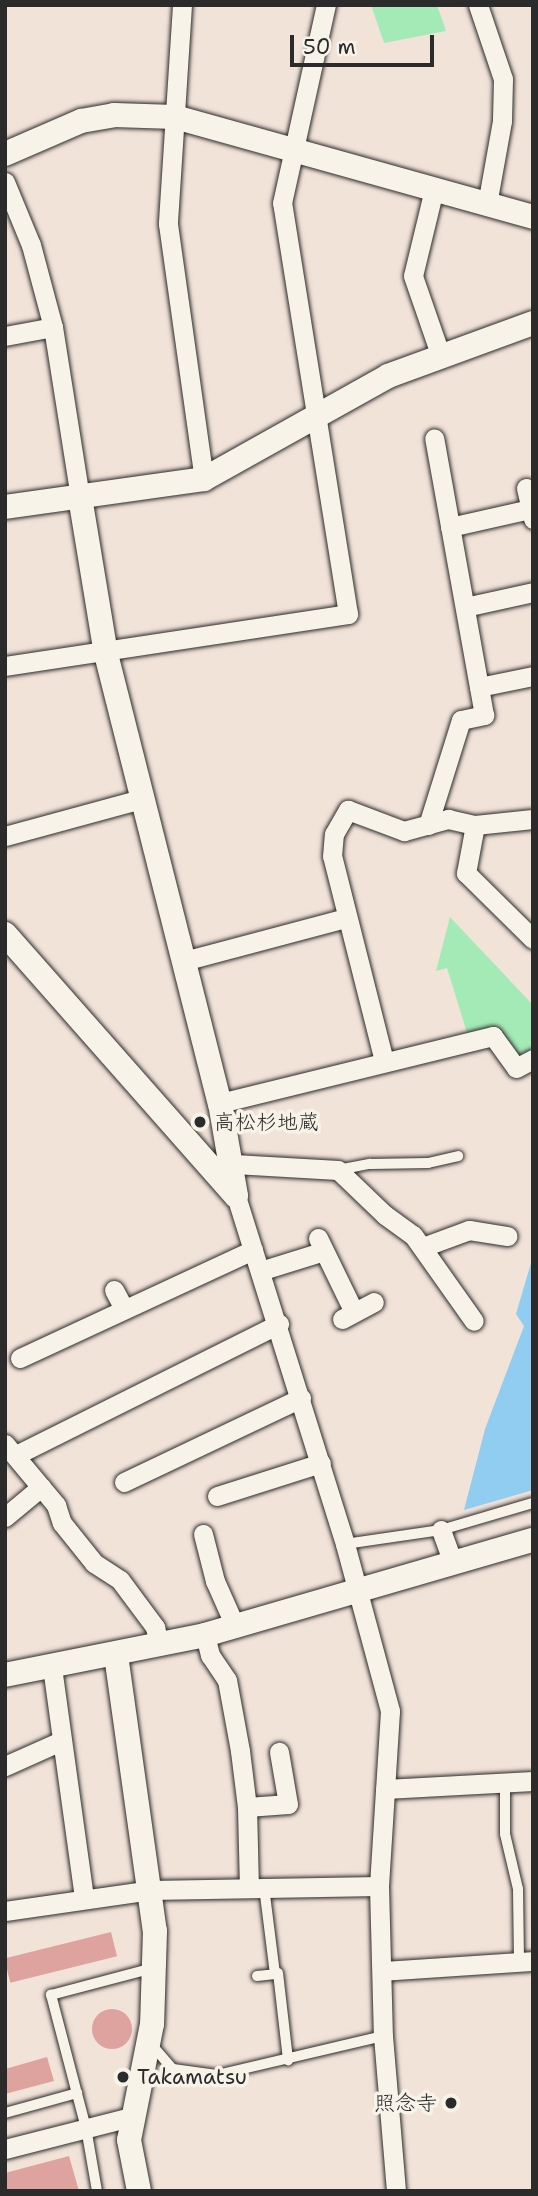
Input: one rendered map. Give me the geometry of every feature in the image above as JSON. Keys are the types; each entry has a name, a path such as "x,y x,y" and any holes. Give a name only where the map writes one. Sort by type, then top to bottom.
{"street":[{"path":"182,5 168,224 204,479"},
{"path":"5,666 106,654 348,614 320,416 282,202 291,149 326,5"},
{"path":"478,5 503,79 502,121 487,204"},
{"path":"5,153 81,121 114,116 175,117 533,217"},
{"path":"5,181 31,245 54,327 106,654 220,1104 234,1164 236,1196 279,1324 321,1463 359,1591 390,1711 379,1886 383,2036 396,2191"},
{"path":"434,189 413,276 440,354"},
{"path":"5,507 204,479 388,376 440,354 533,323"},
{"path":"5,336 54,327"},
{"path":"428,825 461,720 484,715 434,438"},
{"path":"450,527 532,514 526,488"},
{"path":"465,607 533,592"},
{"path":"479,687 533,676"},
{"path":"5,836 141,799"},
{"path":"384,1061 332,856 334,834 348,810 404,831 449,820 475,825 533,819"},
{"path":"475,825 466,873 533,939"},
{"path":"184,961 346,918"},
{"path":"5,934 236,1196"},
{"path":"220,1104 493,1035 516,1068 533,1059"},
{"path":"234,1164 338,1170 422,1247 474,1321"},
{"path":"422,1247 469,1230 508,1236"},
{"path":"260,1271 320,1245 348,1315 374,1302"},
{"path":"29,1332 29,1354 253,1250"},
{"path":"114,1290 124,1308"},
{"path":"159,1645 155,1627 127,1589 94,1563 62,1523 56,1505 10,1450 279,1324"},
{"path":"124,1482 301,1398"},
{"path":"158,1444 167,1462"},
{"path":"216,1496 321,1463"},
{"path":"5,1517 41,1487"},
{"path":"441,1530 453,1563"},
{"path":"204,1534 215,1581 235,1626"},
{"path":"5,1675 116,1655 205,1635 533,1540"},
{"path":"205,1635 210,1655 227,1680 257,1887"},
{"path":"116,1655 150,1890 157,1967 148,2041 131,2117 129,2140 139,2191"},
{"path":"52,1667 84,1899"},
{"path":"5,1766 61,1741"},
{"path":"247,1807 288,1804 279,1752"},
{"path":"385,1789 533,1781"},
{"path":"5,1911 150,1890 379,1886"},
{"path":"382,1971 526,1961"},
{"path":"5,2149 131,2117"}],"lane":[{"path":"338,1170 370,1164 428,1163 458,1156"},
{"path":"345,1544 441,1530 533,1503"},
{"path":"505,1783 505,1835 518,1889 526,1961"},
{"path":"257,1887 275,1974 257,1976"},
{"path":"97,2191 86,2128 51,1995 157,1967"},
{"path":"278,1973 288,2060"},
{"path":"148,2041 173,2069 217,2076 383,2036"},
{"path":"5,2113 77,2093"}],"green space":[{"path":"371,5 437,5 446,31 384,43"},
{"path":"450,917 533,1005 533,1050 514,1055 497,1026 468,1036 447,968 436,971"}],"water":[{"path":"533,1256 533,1490 464,1510 485,1429 524,1326 516,1314"}],"building":[{"path":"111,1932 117,1956 10,1983 5,1958"},
{"path":"112,2009 120,2010 126,2015 131,2021 131,2037 126,2043 120,2048 112,2049 104,2048 98,2043 93,2037 92,2029 93,2021 98,2015 104,2010"},
{"path":"47,2057 54,2081 5,2094 5,2069"},
{"path":"69,2156 79,2191 5,2191 5,2173"}],"place":[{"name":"高松杉地蔵","path":"200,1122"},
{"name":"Takamatsu","path":"123,2077"},
{"name":"照念寺","path":"451,2103"}]}
